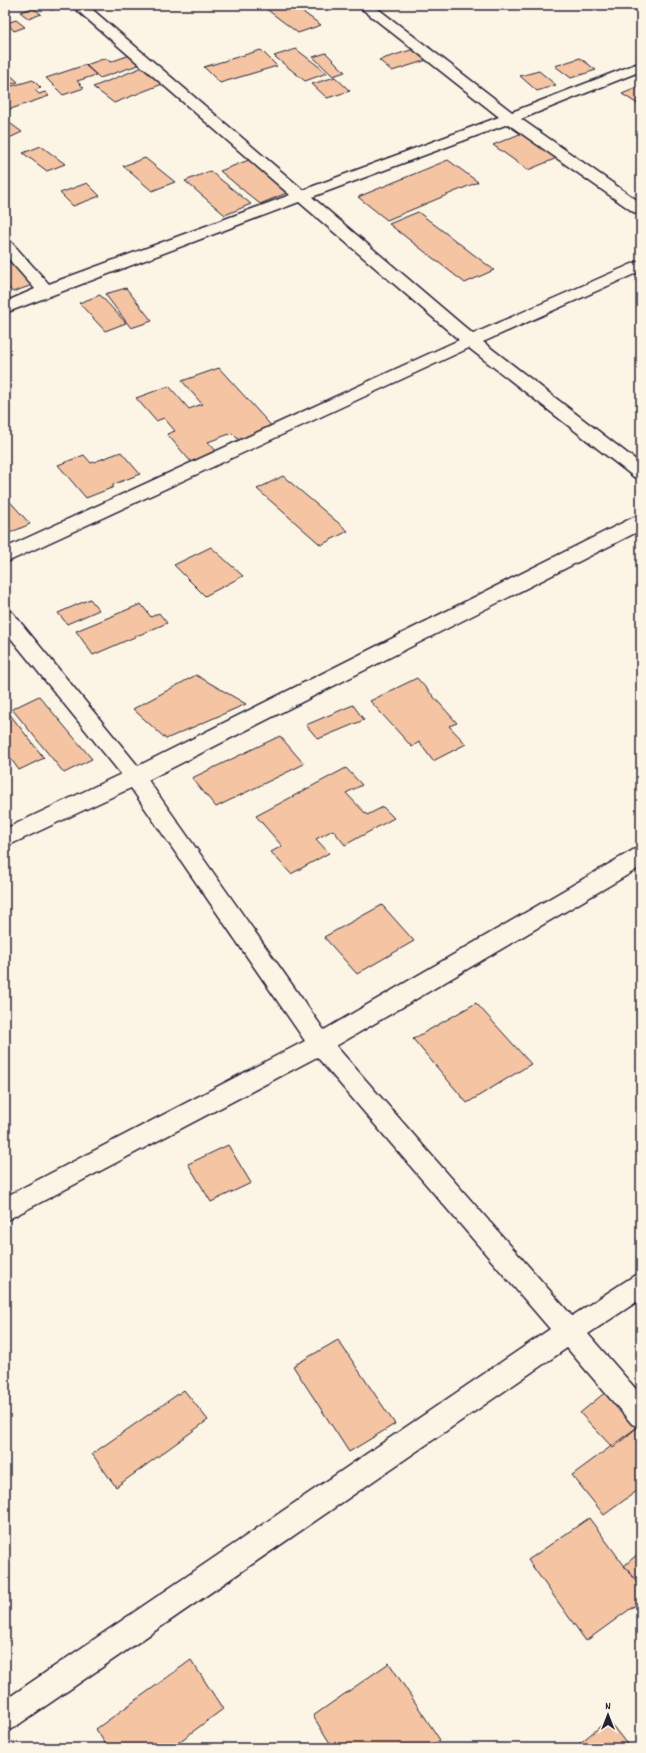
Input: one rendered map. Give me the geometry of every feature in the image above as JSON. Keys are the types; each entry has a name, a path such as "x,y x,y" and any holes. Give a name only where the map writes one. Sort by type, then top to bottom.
{"street":[{"path":"78,5 471,341 641,474"},
{"path":"364,5 510,118 641,210"},
{"path":"5,308 46,291 510,118 641,66"},
{"path":"5,245 46,291"},
{"path":"5,556 471,341 641,265"},
{"path":"5,839 135,777 641,522"},
{"path":"5,617 135,777 320,1044 570,1331 641,1415"},
{"path":"5,1210 320,1044 641,856"},
{"path":"5,1717 570,1331 641,1285"}],"building":[{"path":"46,5 65,5 52,10"},
{"path":"261,5 293,5 321,25 298,33"},
{"path":"33,8 41,14 29,19 20,12"},
{"path":"16,20 25,27 14,31 7,23"},
{"path":"427,45 440,56 392,71 379,60"},
{"path":"296,49 327,73 305,81 274,56"},
{"path":"261,50 277,66 220,83 204,67"},
{"path":"326,53 345,72 333,76 313,57"},
{"path":"133,54 144,63 100,78 86,65 106,58 110,62"},
{"path":"580,58 596,70 571,78 555,66"},
{"path":"153,63 175,79 114,103 93,87"},
{"path":"85,65 96,75 77,81 84,88 63,95 46,78"},
{"path":"539,71 556,85 537,91 520,76"},
{"path":"5,72 7,72 18,82 5,86"},
{"path":"335,77 350,91 327,98 312,84"},
{"path":"33,80 41,88 35,90 39,94 45,92 49,96 5,111 5,88"},
{"path":"641,86 641,106 622,94"},
{"path":"11,124 22,132 5,140 5,126"},
{"path":"522,133 557,158 528,170 493,145"},
{"path":"41,146 65,164 47,171 23,153"},
{"path":"145,158 175,182 152,191 123,166"},
{"path":"254,158 294,190 260,204 220,171"},
{"path":"448,160 478,182 387,220 358,197"},
{"path":"210,171 251,204 225,215 185,181"},
{"path":"87,183 100,196 73,206 60,193"},
{"path":"418,212 494,270 465,283 389,224"},
{"path":"5,252 35,284 13,292 5,284"},
{"path":"126,288 152,321 131,328 105,294"},
{"path":"100,295 126,323 105,331 79,303"},
{"path":"219,368 276,431 243,444 232,433 208,442 218,453 192,463 167,434 175,431 164,418 156,421 136,398 169,386 189,409 202,404 182,381"},
{"path":"121,452 140,474 112,485 114,487 86,498 58,465 84,455 91,463"},
{"path":"283,476 348,531 321,545 257,489"},
{"path":"5,496 30,524 5,535"},
{"path":"211,547 243,576 205,596 174,565"},
{"path":"90,599 99,610 67,624 58,613"},
{"path":"141,604 151,617 159,613 167,623 93,655 76,631"},
{"path":"196,675 246,704 166,739 133,709"},
{"path":"417,678 457,723 449,726 466,744 433,761 419,742 412,747 370,701"},
{"path":"39,696 92,759 64,773 12,709"},
{"path":"353,705 364,720 318,739 306,725"},
{"path":"8,712 44,758 19,770 5,751 5,713"},
{"path":"280,736 304,764 216,807 192,778"},
{"path":"346,768 362,785 346,793 367,815 383,807 394,818 345,845 333,830 316,839 329,853 291,874 271,852 282,846 256,816"},
{"path":"382,905 414,941 357,974 324,937"},
{"path":"476,1003 531,1064 467,1103 413,1039"},
{"path":"228,1145 251,1183 211,1202 188,1164"},
{"path":"338,1340 395,1424 349,1452 293,1366"},
{"path":"184,1390 208,1420 116,1487 92,1454"},
{"path":"608,1390 641,1424 613,1448 580,1413"},
{"path":"636,1428 641,1434 641,1488 604,1515 572,1475"},
{"path":"589,1518 641,1588 641,1601 586,1641 528,1560"},
{"path":"641,1551 641,1585 624,1566"},
{"path":"191,1660 223,1709 171,1748 108,1748 96,1729"},
{"path":"389,1663 440,1740 428,1748 333,1748 313,1716"},
{"path":"608,1720 630,1748 574,1748"}]}
